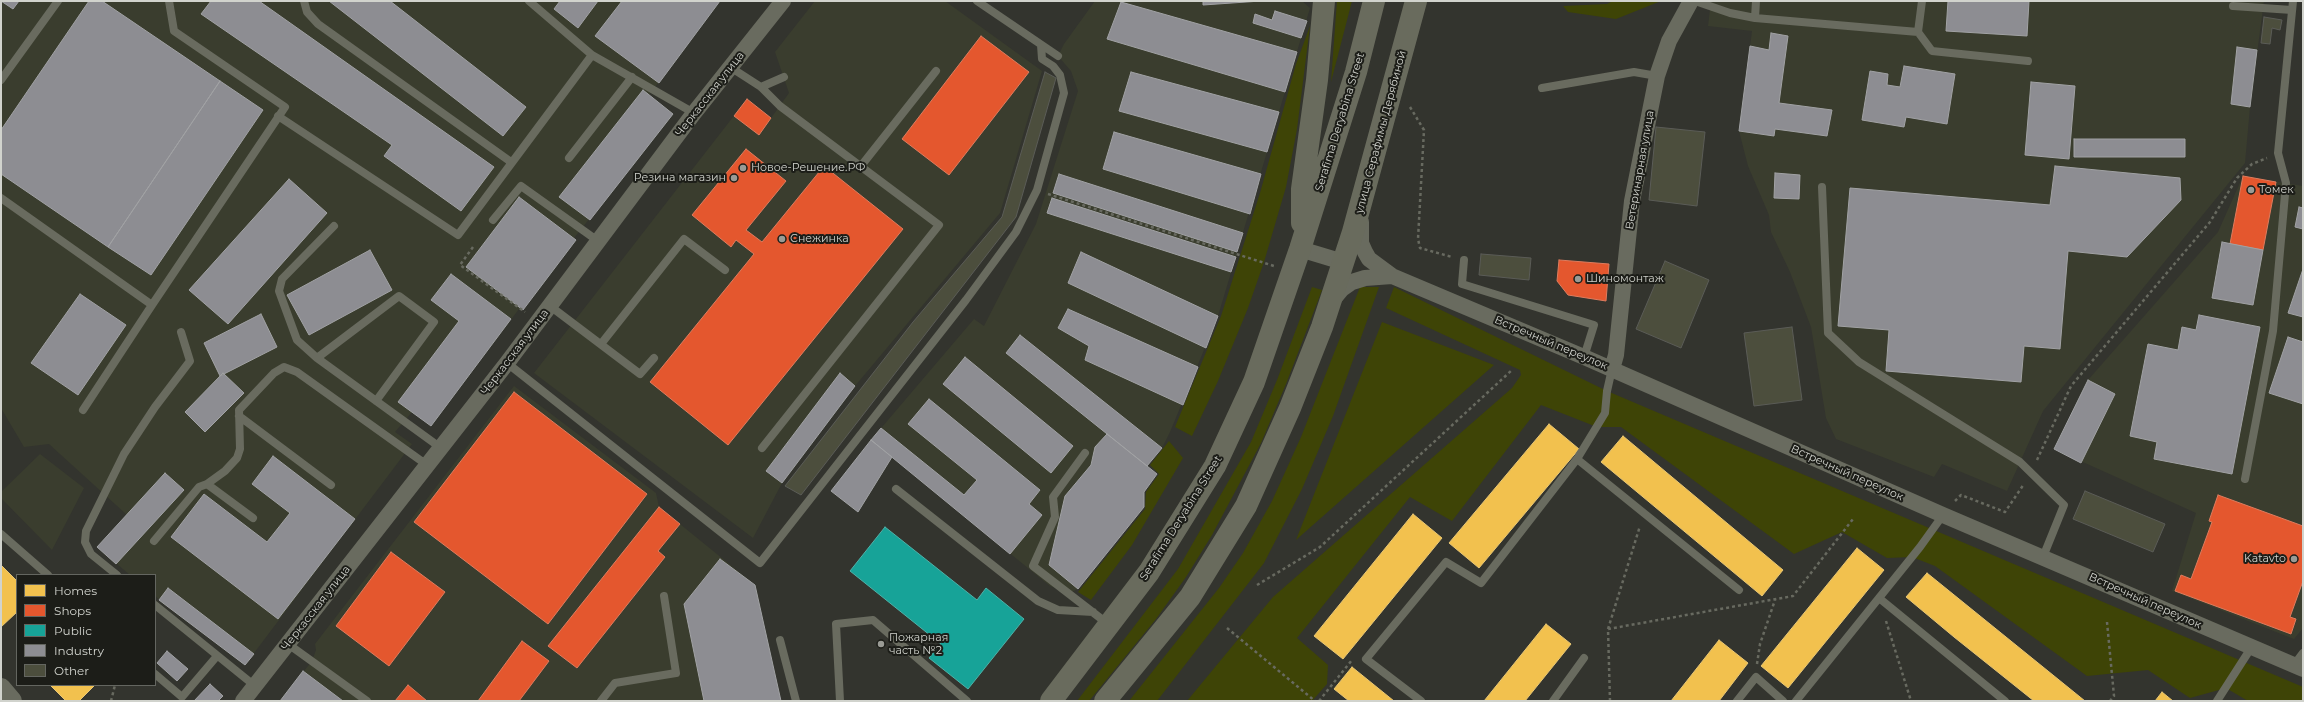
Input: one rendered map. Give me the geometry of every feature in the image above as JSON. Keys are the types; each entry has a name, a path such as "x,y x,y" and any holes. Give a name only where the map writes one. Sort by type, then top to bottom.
{"main road":[{"path":"1301,245 1302,189 1317,80 1324,1"},
{"name":"Serafima Deryabina Street","path":"1051,701 1101,618 1150,572 1216,466 1254,382 1301,245 1356,72 1374,1"},
{"name":"улица Серафимы Дерябиной","path":"1343,262 1362,200 1416,1"},
{"path":"1105,701 1190,597 1246,506 1290,408 1329,305 1343,262"}],"street":[{"name":"Черкасская улица","path":"244,701 507,363 694,113 783,1"},
{"name":"Ветеринарная улица","path":"1612,369 1616,355 1632,201 1658,76 1669,41 1691,1"},
{"name":"Встречный переулок","path":"1362,200 1361,243 1369,259 1392,276 1612,369 1943,515 2251,648 2300,662"},
{"path":"1301,245 1343,262"},
{"name":"Встречный переулок","path":"1329,305 1342,289 1352,282 1365,278 1392,276"},
{"path":"1,688 12,701"}],"lane":[{"path":"1,80 58,1"},
{"path":"83,410 284,107 174,31 169,1"},
{"path":"304,1 307,12 318,24 512,162"},
{"path":"529,1 592,55 694,113"},
{"path":"977,1 1058,56"},
{"path":"1695,1 1730,13 1755,18 1918,32"},
{"path":"1755,18 1756,1"},
{"path":"1922,1 1918,32 1932,51 2028,61"},
{"path":"2245,479 2273,331 2286,183 2278,153 2293,1"},
{"path":"2233,6 2292,10"},
{"path":"507,363 760,563 1016,232 1036,190 1064,92 1060,75 1053,66 1042,59 1040,45"},
{"path":"278,116 458,235 592,55"},
{"path":"730,67 762,87 780,106 939,224 762,448"},
{"path":"861,166 936,71"},
{"path":"1542,88 1634,72 1658,76"},
{"path":"569,158 632,77"},
{"path":"762,87 784,77"},
{"path":"493,220 521,186 598,241"},
{"path":"1822,187 1828,333 1859,362 2020,462 2064,504 2043,557"},
{"path":"1,198 152,305"},
{"path":"334,226 282,279 278,291 297,340 317,358 441,448"},
{"path":"601,344 684,239 725,270"},
{"path":"1464,260 1462,284 1594,325 1584,357"},
{"path":"317,358 398,296 434,322 376,401"},
{"path":"550,306 640,374 654,358"},
{"path":"117,574 91,554 85,542 86,532 124,454 155,407 190,361 181,332"},
{"path":"154,541 200,487 208,484 225,471 237,458 240,449 239,410 268,378 284,367 297,372 427,465"},
{"path":"1421,701 1366,659 1446,562 1481,583 1577,459 1605,413 1607,391 1612,369"},
{"path":"239,416 331,485"},
{"path":"1084,453 1053,497 1054,517 1033,566 1101,618"},
{"path":"1577,459 1739,590"},
{"path":"208,484 253,518"},
{"path":"896,489 1038,601 1058,610 1101,618"},
{"path":"1796,701 1920,548 1943,515"},
{"path":"1,534 47,574"},
{"path":"601,701 615,683 676,673 664,596"},
{"path":"1879,598 2005,701"},
{"path":"156,607 255,686"},
{"path":"840,701 836,624 873,620 968,701"},
{"path":"780,640 796,701"},
{"path":"288,644 367,701"},
{"path":"2217,701 2251,648"},
{"path":"156,675 180,699 217,656"},
{"path":"1553,701 1584,658"},
{"path":"1737,701 1756,677 1783,701"}],"path":[{"path":"1410,106 1424,130 1418,238 1420,248 1464,260"},
{"path":"1943,515 1961,495 2005,512 2031,473 2071,386 2210,222 2244,170 2252,164 2278,153"},
{"path":"1036,190 1274,266"},
{"path":"473,247 460,265 519,309"},
{"path":"1257,586 1320,547 1512,370"},
{"path":"1610,701 1608,629 1644,513"},
{"path":"1608,629 1793,596 1853,519"},
{"path":"1879,598 1910,701"},
{"path":"1756,677 1760,644 1775,600"},
{"path":"2107,622 2114,696 2110,701"},
{"path":"1227,628 1315,701"},
{"path":"1319,701 1354,658 1366,659"},
{"path":"111,701 115,686"}],"shaded area":[{"path":"1,1 720,1 649,95 673,114 574,238 576,240 523,310 520,307 431,426 412,412 395,432 412,444 245,665 156,597 156,574 129,574 97,547 127,515 49,444 24,447 1,408"},
{"path":"815,1 945,1 1042,71 1000,213 855,386 782,483 753,538 534,373 747,99 771,118 789,93 775,52"},
{"path":"1095,1 1302,1 1310,8 1218,316 1170,432 1162,448 1147,466 1157,474 1144,492 1144,507 1078,589 1069,593 1050,586 871,440 974,319 984,326 1036,224 1078,91 1071,71 1058,56 1064,44"},
{"path":"1711,1 2264,1 2250,107 2245,163 2043,411 2007,491 1942,464 1934,477 1836,439 1826,418 1811,327 1790,272 1771,232 1769,215 1748,166 1739,131 1752,31 1708,26"},
{"path":"2243,176 2303,186 2303,628 2294,639 2172,591 2196,513 2054,449 2088,380 2218,232"},
{"path":"514,386 656,493 659,507 755,585 781,701 280,701 312,661 316,650 315,644"},
{"path":"40,454 84,488 52,550 1,498 1,492"}],"green space":[{"path":"1337,1 1352,1 1331,82"},
{"path":"1613,1 1661,1 1616,19 1568,12 1563,6 1607,4"},
{"path":"1310,26 1297,129 1286,187 1264,262 1248,308 1218,381 1192,436 1175,427 1221,316 1260,193 1296,64"},
{"path":"1312,287 1322,290 1286,384 1261,443 1212,535 1186,577 1156,619 1089,701 1077,701 1178,569 1251,442 1277,380"},
{"path":"1360,287 1379,287 1333,416 1302,489 1264,563 1157,701 1129,701 1219,588 1243,553 1272,501 1301,437"},
{"path":"1394,287 1607,391 2303,687 2303,701 2248,701 2226,688 2190,698 2148,670 2087,676 1935,566 1912,557 1887,558 1842,532 1794,554 1621,427 1597,427 1541,405 1452,521 1410,497 1297,638 1328,665 1327,684 1312,701 1187,701 1273,597 1512,388 1521,375 1520,370 1386,308"},
{"path":"1382,322 1494,365 1296,540"},
{"path":"1169,441 1183,458 1132,545 1091,600 1078,592 1145,509 1146,492 1159,474 1150,465"}],"building: Homes":[{"path":"1549,424 1579,449 1479,568 1449,543"},
{"path":"1623,436 1783,570 1762,596 1601,462"},
{"path":"1413,514 1442,538 1343,659 1314,636"},
{"path":"1857,548 1884,570 1788,688 1761,666"},
{"path":"1,565 16,580 16,613 1,627"},
{"path":"1927,573 2085,701 2034,701 1954,637 1906,597"},
{"path":"1546,624 1571,644 1525,701 1484,701"},
{"path":"1719,640 1748,663 1719,701 1671,701"},
{"path":"1352,667 1394,701 1349,701 1334,689"},
{"path":"51,686 94,686 79,701 66,701"},
{"path":"2162,692 2173,701 2155,701"}],"building: Shops":[{"path":"981,36 1029,72 949,175 902,139"},
{"path":"747,99 771,118 759,135 734,116"},
{"path":"746,149 786,181 746,230 762,242 824,166 903,229 728,445 650,382 754,254 736,240 731,247 692,215"},
{"path":"2243,176 2276,182 2263,250 2230,244"},
{"path":"1559,260 1609,264 1606,301 1568,295 1557,281"},
{"path":"514,392 647,494 548,624 414,522"},
{"path":"2218,495 2303,526 2303,581 2290,617 2296,619 2291,634 2175,591 2181,575 2191,579 2212,522 2209,521"},
{"path":"659,507 680,524 658,551 665,557 577,668 548,646"},
{"path":"391,552 445,592 389,666 336,626"},
{"path":"522,641 549,661 519,701 478,701"},
{"path":"408,685 427,701 395,701"}],"building: Public":[{"path":"885,527 977,600 986,588 1024,619 968,689 929,658 941,644 850,571"}],"building: Industry":[{"path":"1,1 19,1 13,9"},
{"path":"89,1 102,1 220,81 108,247 1,174 1,130"},
{"path":"211,1 259,1 494,167 461,211 384,156 392,145 201,14"},
{"path":"329,1 390,1 526,107 503,136"},
{"path":"560,1 598,1 578,28 554,9"},
{"path":"622,1 720,1 659,83 595,36"},
{"path":"1203,1 1261,1 1203,5"},
{"path":"1948,1 2029,1 2027,36 1946,31"},
{"path":"1121,2 1297,52 1285,92 1107,39"},
{"path":"1275,11 1307,21 1301,38 1253,23 1255,14 1272,20"},
{"path":"1771,33 1788,36 1779,103 1832,110 1827,136 1775,129 1774,136 1739,131 1750,46 1769,50"},
{"path":"2237,47 2257,50 2250,107 2231,104"},
{"path":"1904,66 1955,74 1947,124 1906,117 1904,127 1862,120 1870,71 1888,74 1887,85 1900,87"},
{"path":"1131,72 1279,112 1267,152 1119,111"},
{"path":"220,81 263,110 151,275 108,247"},
{"path":"2031,82 2075,86 2069,159 2025,155"},
{"path":"643,90 673,114 590,220 559,197"},
{"path":"1114,132 1261,174 1250,214 1103,169"},
{"path":"2074,139 2185,139 2185,157 2074,157"},
{"path":"2055,166 2180,178 2181,200 2127,257 2068,251 2060,349 2024,346 2021,382 1886,371 1889,330 1838,326 1850,188 2050,205"},
{"path":"1775,173 1800,175 1799,199 1774,198"},
{"path":"1059,174 1243,233 1237,252 1053,193"},
{"path":"289,179 327,213 228,324 189,290"},
{"path":"519,197 576,240 523,310 466,267"},
{"path":"1052,198 1236,257 1231,272 1047,213"},
{"path":"2299,207 2303,208 2303,229 2295,227"},
{"path":"2222,242 2263,250 2253,305 2212,298"},
{"path":"370,250 392,290 309,335 287,295"},
{"path":"1081,252 1218,316 1206,348 1068,283"},
{"path":"2303,269 2303,317 2288,313"},
{"path":"451,274 511,319 431,426 398,402 459,321 431,300"},
{"path":"80,294 126,325 78,395 31,363"},
{"path":"1068,309 1198,367 1183,405 1085,360 1089,346 1058,328"},
{"path":"261,314 277,347 220,376 204,343"},
{"path":"2199,315 2260,327 2232,474 2154,459 2157,442 2130,436 2148,344 2178,350 2182,327 2196,330"},
{"path":"1020,335 1162,448 1147,466 1006,353"},
{"path":"2288,337 2303,342 2303,404 2269,393"},
{"path":"965,357 1073,446 1051,473 943,384"},
{"path":"223,373 244,393 205,432 185,412"},
{"path":"840,373 855,386 782,483 766,471"},
{"path":"2088,380 2115,394 2081,463 2054,449"},
{"path":"929,399 1040,490 1029,504 1042,515 1010,554 871,440 881,428 964,495 977,480 908,424"},
{"path":"1107,434 1157,474 1144,492 1144,507 1078,589 1049,565 1065,496 1091,465 1095,447"},
{"path":"871,440 892,457 858,512 831,491"},
{"path":"273,456 355,519 278,619 171,537 204,494 267,542 290,513 252,484"},
{"path":"165,473 184,490 116,564 97,547"},
{"path":"720,559 755,585 781,701 704,701 684,604"},
{"path":"168,588 254,654 245,665 159,600"},
{"path":"167,651 188,669 177,681 157,663"},
{"path":"303,671 343,701 280,701"},
{"path":"210,684 223,696 218,701 194,701"}],"building: Other":[{"path":"2264,17 2282,20 2280,30 2272,28 2270,44 2261,43"},
{"path":"1045,72 1056,78 1016,217 801,495 785,486 913,322 1002,217"},
{"path":"1656,127 1705,132 1697,206 1649,200"},
{"path":"1481,254 1531,258 1529,280 1479,275"},
{"path":"1665,261 1709,280 1681,348 1636,329"},
{"path":"1792,327 1802,400 1754,406 1744,333"},
{"path":"2085,491 2165,524 2153,552 2073,519"}],"place":[{"name":"Новое-Решение.РФ","path":"743,168"},
{"name":"Резина магазин","path":"734,178"},
{"name":"Томек","path":"2251,190"},
{"name":"Снежинка","path":"782,239"},
{"name":"Шиномонтаж","path":"1578,279"},
{"name":"Katavto","path":"2294,559"},
{"name":"Пожарная часть №2","path":"881,644"}]}
